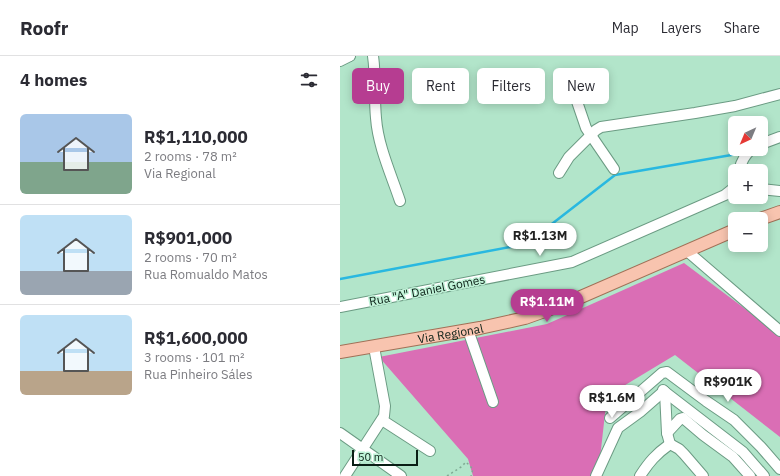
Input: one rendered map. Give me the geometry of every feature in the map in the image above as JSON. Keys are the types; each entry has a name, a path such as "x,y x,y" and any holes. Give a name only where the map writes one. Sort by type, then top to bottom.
{"main road":[{"path":"768,216 780,212"},
{"name":"Via Regional","path":"340,352 468,330 502,323 546,311 573,301 728,233"}],"street":[{"path":"340,61 350,56"},
{"path":"374,56 378,134 381,147 400,201"},
{"path":"559,173 569,157 590,135 601,127 734,106 780,94"},
{"path":"578,104 586,128 614,169"},
{"path":"768,141 780,137"},
{"path":"768,190 780,191"},
{"name":"Rua \"A\" Daniel Gomes","path":"340,307 572,262 728,193"},
{"path":"687,251 780,330"},
{"path":"468,330 493,402"},
{"path":"346,476 383,418 385,406 374,347"},
{"path":"610,418 662,373 667,372 734,420 780,468"},
{"path":"653,381 743,452 764,476"},
{"path":"665,391 667,433 670,444"},
{"path":"596,476 618,428 665,391"},
{"path":"383,418 430,451"},
{"path":"667,433 680,419 683,418 733,457 750,476"},
{"path":"340,433 401,476"},
{"path":"670,444 679,448 701,475"},
{"path":"640,476 657,453 670,444"}],"path":[{"path":"447,476 466,462 473,469 470,476"}],"shaded area":[{"path":"684,263 780,335 780,437 675,355 607,396 598,476 473,476 468,459 379,357 547,324"}],"waterway":[{"path":"340,279 526,244 615,175 728,156"}]}
